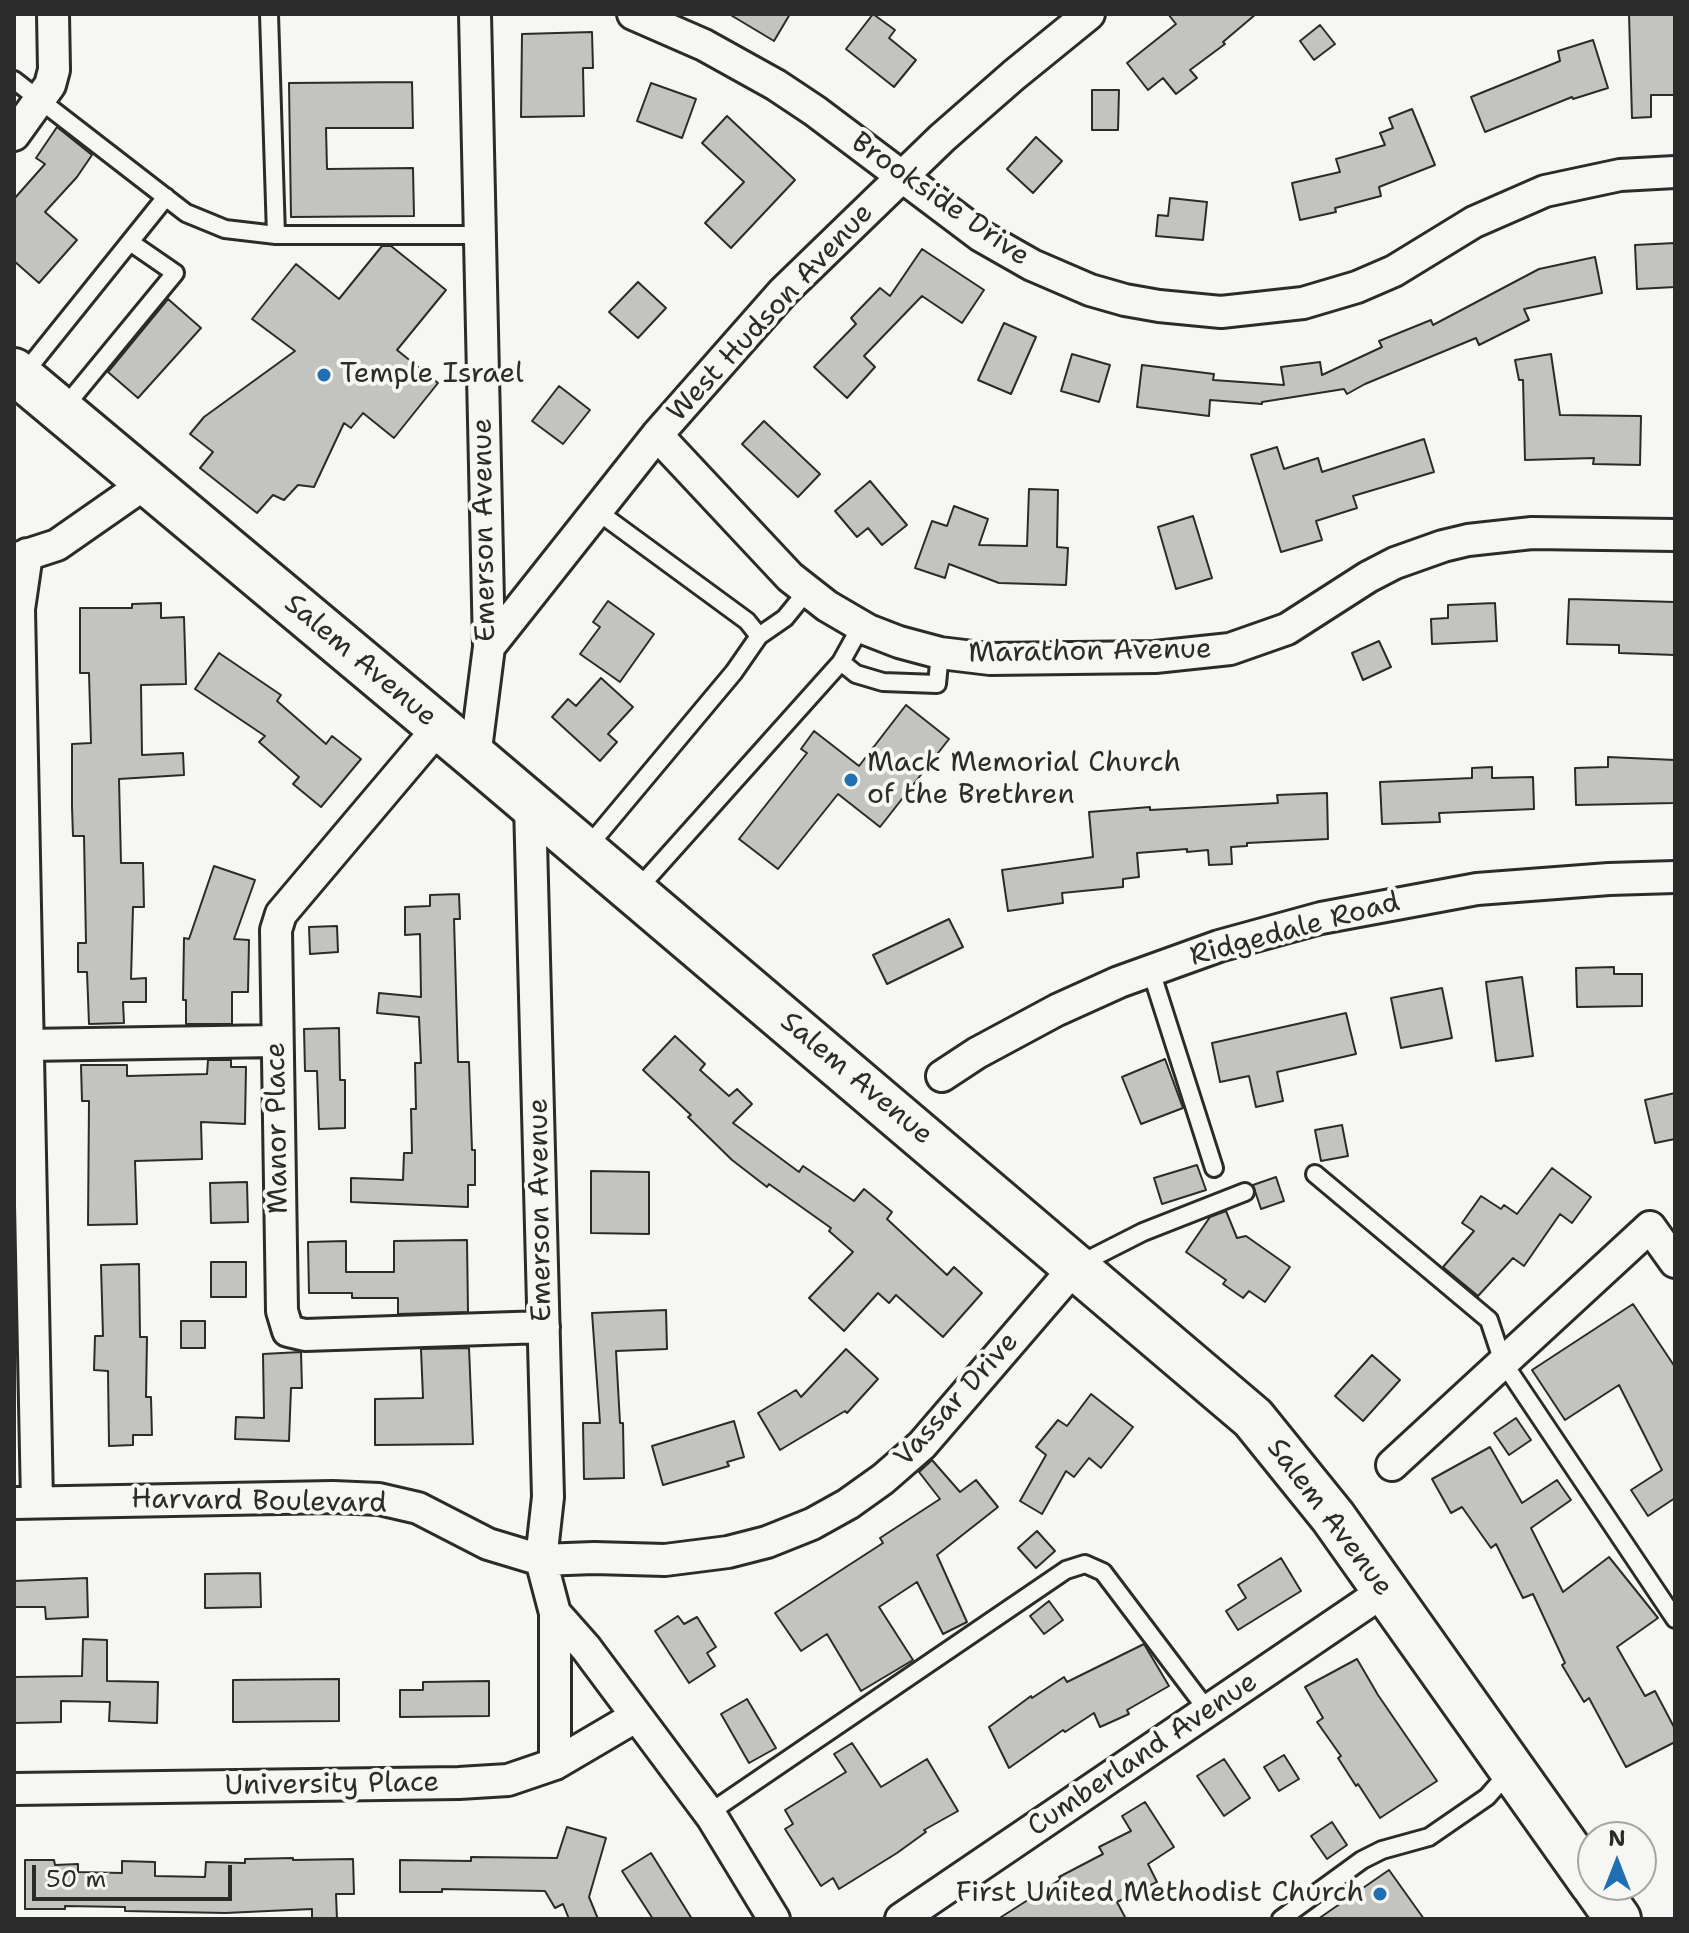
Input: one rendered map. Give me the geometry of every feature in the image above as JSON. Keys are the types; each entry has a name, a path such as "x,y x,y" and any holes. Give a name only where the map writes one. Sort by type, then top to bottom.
{"main road":[{"name":"Salem Avenue","path":"17,374 635,892 1253,1418 1333,1517 1577,1863"},
{"name":"Salem Avenue","path":"1605,1901 1618,1919"}],"street":[{"path":"14,135 50,85 54,70 53,14"},
{"name":"Emerson Avenue","path":"475,14 489,647 475,757"},
{"name":"West Hudson Avenue","path":"489,647 657,435 783,292 1002,85 1089,14"},
{"name":"Brookside Drive","path":"642,15 776,85 981,236 1056,276 1125,300 1221,312 1303,303 1357,287 1394,271 1474,222 1545,191 1620,175 1675,172"},
{"name":"Marathon Avenue","path":"657,435 790,577 827,606 861,626 899,642 940,653 990,659 1155,657 1230,649 1287,629 1368,577 1395,563 1443,546 1481,538 1532,533 1675,535"},
{"path":"26,1503 27,1045 20,556 57,545 146,483"},
{"name":"Manor Place","path":"439,727 281,914 276,930 282,1311 288,1331 305,1335 544,1327"},
{"name":"Emerson Avenue","path":"530,804 548,1497 541,1560 555,1613"},
{"name":"Ridgedale Road","path":"942,1076 977,1053 1057,1010 1219,946 1321,918 1425,897 1529,884 1675,877"},
{"path":"27,1045 276,1041"},
{"path":"1392,1465 1650,1227 1675,1262"},
{"name":"Vassar Drive","path":"541,1560 688,1559 767,1542 824,1517 883,1479 922,1445 1076,1266"},
{"name":"Harvard Boulevard","path":"26,1503 333,1497 379,1499 418,1508 488,1544 541,1560"},
{"name":"Cumberland Avenue","path":"901,1919 1384,1591"},
{"path":"555,1613 586,1648 709,1813 774,1919"},
{"path":"555,1613 555,1764"},
{"name":"University Place","path":"14,1789 508,1780 555,1764 635,1717"}],"lane":[{"path":"269,14 276,235"},
{"path":"14,80 186,213 225,229 276,235 479,235"},
{"path":"17,374 166,197"},
{"path":"62,410 175,273 130,242"},
{"path":"597,511 747,621 759,636"},
{"path":"585,850 734,672 759,636 785,618 807,591"},
{"path":"635,892 841,662 861,626"},
{"path":"841,662 856,674 883,682 937,684 940,653"},
{"path":"1151,971 1214,1168"},
{"path":"1315,1174 1489,1320 1503,1362 1675,1619"},
{"path":"1076,1266 1143,1232 1245,1192"},
{"path":"709,1813 1066,1570 1085,1564 1103,1572 1208,1711"},
{"path":"1281,1919 1362,1860 1382,1850 1429,1837 1487,1797 1511,1770"}],"building":[{"path":"729,14 790,14 774,41"},
{"path":"873,14 895,30 889,38 916,60 894,87 846,49"},
{"path":"1168,14 1256,14 1223,42 1225,44 1190,70 1197,78 1176,94 1163,78 1148,90 1127,63 1176,24"},
{"path":"1629,14 1675,14 1675,95 1651,95 1651,117 1632,118"},
{"path":"1320,25 1335,44 1314,60 1300,41"},
{"path":"592,32 593,68 583,68 584,116 521,117 522,34"},
{"path":"1593,40 1608,88 1572,97 1485,132 1471,97 1560,61 1558,51"},
{"path":"412,82 413,128 326,128 327,169 413,168 414,216 291,217 289,83"},
{"path":"651,83 696,99 682,138 637,121"},
{"path":"1092,90 1119,90 1118,130 1092,130"},
{"path":"1412,109 1435,165 1379,187 1381,196 1335,208 1336,212 1300,220 1292,183 1340,172 1336,159 1385,145 1380,133 1393,128 1389,118"},
{"path":"727,116 795,180 731,248 705,223 744,182 702,143"},
{"path":"57,127 92,155 77,177 45,212 77,240 39,283 14,261 14,199 45,164 36,158"},
{"path":"1036,137 1062,161 1033,193 1007,169"},
{"path":"1170,198 1207,202 1203,240 1156,236 1158,215 1168,216"},
{"path":"1675,243 1675,287 1637,289 1635,245"},
{"name":"Temple Israel","path":"382,246 391,246 446,290 397,350 438,383 394,438 363,413 351,428 344,423 314,487 298,485 284,500 273,495 257,513 200,468 213,452 190,434 204,417 295,351 252,319 296,264 339,299"},
{"path":"922,249 984,290 962,323 922,296 864,356 875,367 847,398 814,367 856,324 851,318 880,288 890,296"},
{"path":"1595,257 1602,293 1524,309 1529,320 1479,345 1476,338 1347,394 1344,389 1262,404 1210,400 1209,416 1137,407 1142,365 1214,374 1213,380 1284,385 1281,367 1320,362 1322,375 1382,347 1379,341 1431,320 1433,325 1539,269"},
{"path":"638,282 666,308 638,338 609,312"},
{"path":"168,299 201,328 138,398 108,372"},
{"path":"1004,323 1036,337 1011,394 978,380"},
{"path":"1072,354 1110,365 1099,402 1061,391"},
{"path":"1551,354 1560,415 1641,416 1640,465 1593,464 1594,458 1525,460 1523,380 1519,380 1515,360"},
{"path":"559,386 590,410 563,444 532,421"},
{"path":"764,421 820,474 798,497 742,444"},
{"path":"1424,439 1434,472 1353,496 1357,508 1316,521 1322,540 1281,552 1251,455 1277,447 1284,469 1318,458 1322,472"},
{"path":"870,481 907,525 882,545 868,528 857,537 835,511"},
{"path":"1029,489 1058,490 1057,547 1068,548 1066,585 999,583 949,564 945,578 915,568 932,521 947,526 954,506 988,519 979,545 1027,546"},
{"path":"1193,516 1212,578 1176,589 1158,527"},
{"path":"1569,599 1675,602 1675,655 1619,653 1619,645 1567,644"},
{"path":"608,601 654,634 620,682 580,654 600,627 593,622"},
{"path":"161,603 161,618 184,617 186,684 141,685 142,755 183,753 184,775 119,779 121,863 143,863 144,907 133,907 131,979 146,978 146,1002 123,1002 124,1023 89,1024 87,972 78,972 78,943 86,943 84,836 73,836 72,807 72,744 91,743 89,673 80,673 80,608 132,608 132,604"},
{"path":"1495,603 1497,641 1432,644 1431,619 1448,618 1448,605"},
{"path":"1379,641 1391,667 1363,680 1352,653"},
{"path":"219,653 281,695 277,701 326,744 332,736 361,759 321,807 293,784 299,777 259,742 265,736 195,689"},
{"path":"601,678 633,707 608,734 617,742 600,761 552,717 568,699 576,706"},
{"name":"Mack Memorial Church of the Brethren","path":"906,705 949,739 880,827 838,794 778,869 739,839 807,753 801,749 814,731 859,766"},
{"path":"1608,757 1675,760 1675,803 1576,805 1575,768 1608,767"},
{"path":"1492,767 1492,778 1533,777 1534,809 1439,813 1440,822 1382,824 1380,782 1472,778 1472,768"},
{"path":"1327,793 1328,839 1247,843 1247,846 1231,847 1232,864 1209,865 1208,850 1137,853 1139,877 1123,879 1123,887 1062,893 1063,903 1008,911 1002,870 1093,857 1089,812 1278,803 1277,795"},
{"path":"214,866 255,880 234,939 249,940 248,992 232,992 232,1024 186,1024 186,1000 183,1000 184,938 189,939"},
{"path":"459,894 460,919 454,919 458,1062 469,1062 472,1150 475,1150 475,1185 468,1185 468,1207 351,1202 351,1178 403,1180 404,1153 412,1153 411,1109 416,1109 415,1063 421,1063 419,1017 377,1013 379,993 421,997 420,934 405,935 405,907 430,906 430,895"},
{"path":"949,919 963,947 887,984 873,955"},
{"path":"337,926 338,952 310,954 309,927"},
{"path":"1614,967 1614,974 1642,974 1642,1006 1577,1007 1576,968"},
{"path":"1522,977 1533,1056 1496,1061 1486,982"},
{"path":"1442,988 1452,1038 1401,1048 1391,998"},
{"path":"1346,1013 1356,1054 1277,1072 1283,1101 1256,1107 1249,1076 1220,1082 1212,1043"},
{"path":"339,1028 340,1080 345,1080 345,1128 319,1129 317,1071 305,1071 304,1029"},
{"path":"675,1036 705,1064 700,1070 729,1096 737,1089 752,1104 733,1123 799,1172 803,1166 854,1201 864,1189 892,1212 887,1219 947,1275 954,1267 982,1293 943,1337 896,1295 889,1303 878,1293 844,1331 809,1298 853,1252 829,1231 831,1228 769,1184 767,1187 732,1160 688,1117 691,1115 643,1070"},
{"path":"1165,1059 1183,1108 1141,1124 1122,1077"},
{"path":"208,1060 231,1060 231,1067 246,1067 245,1124 201,1122 202,1159 135,1161 137,1224 88,1225 89,1101 82,1101 81,1065 127,1065 127,1076 207,1074"},
{"path":"1675,1093 1675,1139 1655,1143 1645,1100"},
{"path":"1342,1125 1348,1156 1321,1161 1315,1130"},
{"path":"1197,1165 1206,1190 1162,1204 1154,1178"},
{"path":"1552,1168 1591,1197 1572,1223 1560,1214 1524,1266 1513,1258 1478,1296 1443,1267 1474,1231 1462,1223 1481,1196 1501,1209 1504,1205 1517,1214"},
{"path":"591,1171 649,1172 649,1234 591,1233"},
{"path":"1276,1177 1284,1201 1261,1209 1253,1185"},
{"path":"247,1182 248,1222 211,1223 210,1183"},
{"path":"1226,1211 1237,1238 1246,1236 1290,1267 1265,1302 1249,1291 1243,1298 1223,1284 1226,1280 1186,1252 1210,1217"},
{"path":"467,1240 468,1312 398,1314 398,1298 352,1298 352,1293 309,1293 308,1242 346,1241 346,1272 394,1272 394,1241"},
{"path":"211,1262 246,1262 246,1297 211,1297"},
{"path":"139,1264 140,1337 147,1337 146,1397 151,1397 152,1435 133,1435 133,1445 109,1446 108,1371 94,1370 95,1336 103,1336 101,1265"},
{"path":"1633,1304 1675,1367 1675,1498 1648,1516 1631,1490 1662,1470 1619,1385 1565,1420 1532,1370"},
{"path":"666,1310 667,1349 616,1351 620,1423 623,1423 624,1478 584,1479 583,1423 600,1423 592,1313"},
{"path":"181,1321 205,1321 205,1348 181,1348"},
{"path":"469,1348 473,1444 375,1445 375,1399 423,1398 421,1349"},
{"path":"846,1349 878,1379 847,1413 845,1411 780,1450 758,1413 796,1390 801,1397"},
{"path":"301,1352 302,1388 291,1388 289,1441 235,1439 236,1417 264,1418 263,1354"},
{"path":"1372,1355 1400,1380 1363,1421 1335,1396"},
{"path":"1091,1394 1133,1427 1101,1468 1089,1458 1074,1477 1066,1471 1042,1514 1020,1501 1046,1455 1036,1447 1058,1420 1067,1426"},
{"path":"1516,1418 1531,1440 1509,1455 1494,1433"},
{"path":"734,1421 744,1457 727,1462 729,1466 663,1485 652,1446"},
{"path":"1490,1447 1522,1503 1557,1480 1571,1500 1531,1528 1563,1592 1609,1557 1658,1618 1617,1647 1645,1696 1655,1691 1675,1729 1675,1742 1626,1767 1589,1698 1584,1702 1562,1665 1565,1663 1533,1594 1523,1598 1496,1544 1491,1548 1462,1507 1451,1513 1432,1479"},
{"path":"932,1460 960,1492 976,1480 998,1507 937,1555 967,1622 943,1634 917,1582 879,1607 913,1660 861,1691 827,1634 801,1651 775,1613 883,1543 880,1538 940,1499 919,1472"},
{"path":"1037,1531 1055,1551 1036,1568 1018,1548"},
{"path":"1281,1558 1301,1591 1238,1630 1226,1611 1246,1598 1238,1585"},
{"path":"260,1573 261,1607 205,1608 205,1574"},
{"path":"87,1578 88,1617 46,1619 45,1607 14,1607 14,1581"},
{"path":"1049,1601 1063,1620 1044,1634 1030,1616"},
{"path":"678,1616 684,1624 697,1617 716,1647 707,1653 715,1666 689,1683 655,1631"},
{"path":"83,1639 107,1640 107,1681 158,1682 157,1723 109,1721 110,1702 61,1701 61,1722 14,1723 14,1677 82,1676"},
{"path":"1144,1644 1169,1686 1127,1710 1129,1714 1100,1727 1094,1713 1065,1732 1063,1730 1009,1768 989,1727 1031,1696 1064,1677 1067,1682"},
{"path":"1357,1659 1437,1781 1380,1818 1358,1784 1356,1786 1338,1758 1341,1756 1317,1722 1323,1718 1305,1687"},
{"path":"339,1679 339,1721 233,1722 233,1680"},
{"path":"489,1681 489,1716 400,1717 400,1690 423,1690 423,1682"},
{"path":"747,1699 776,1748 749,1763 721,1714"},
{"path":"852,1743 881,1787 927,1759 958,1811 924,1830 926,1832 897,1853 839,1889 833,1878 821,1886 785,1829 793,1824 785,1810 846,1772 834,1754"},
{"path":"1284,1755 1299,1779 1279,1791 1264,1767"},
{"path":"1224,1759 1250,1798 1224,1816 1197,1776"},
{"path":"1145,1802 1174,1847 1148,1864 1157,1882 1117,1902 1126,1919 998,1919 1061,1879 1059,1877 1103,1854 1099,1847 1131,1831 1122,1816"},
{"path":"1332,1822 1347,1845 1327,1859 1311,1836"},
{"path":"567,1827 606,1838 589,1897 598,1919 569,1919 563,1904 555,1908 545,1891 442,1889 442,1892 400,1892 400,1860 557,1858"},
{"path":"651,1853 692,1919 653,1919 622,1871"},
{"path":"245,1859 353,1859 354,1894 336,1894 337,1919 312,1919 312,1909 225,1913 125,1911 125,1907 25,1909 25,1860 54,1860 55,1865 78,1864 78,1872 122,1873 122,1861 155,1862 155,1876 205,1877 206,1862 245,1863"},
{"name":"First United Methodist Church","path":"1389,1870 1424,1919 1318,1919"}],"place":[{"name":"Temple Israel","path":"324,375"},
{"name":"Mack Memorial Church of the Brethren","path":"851,780"},
{"name":"First United Methodist Church","path":"1380,1894"}]}
